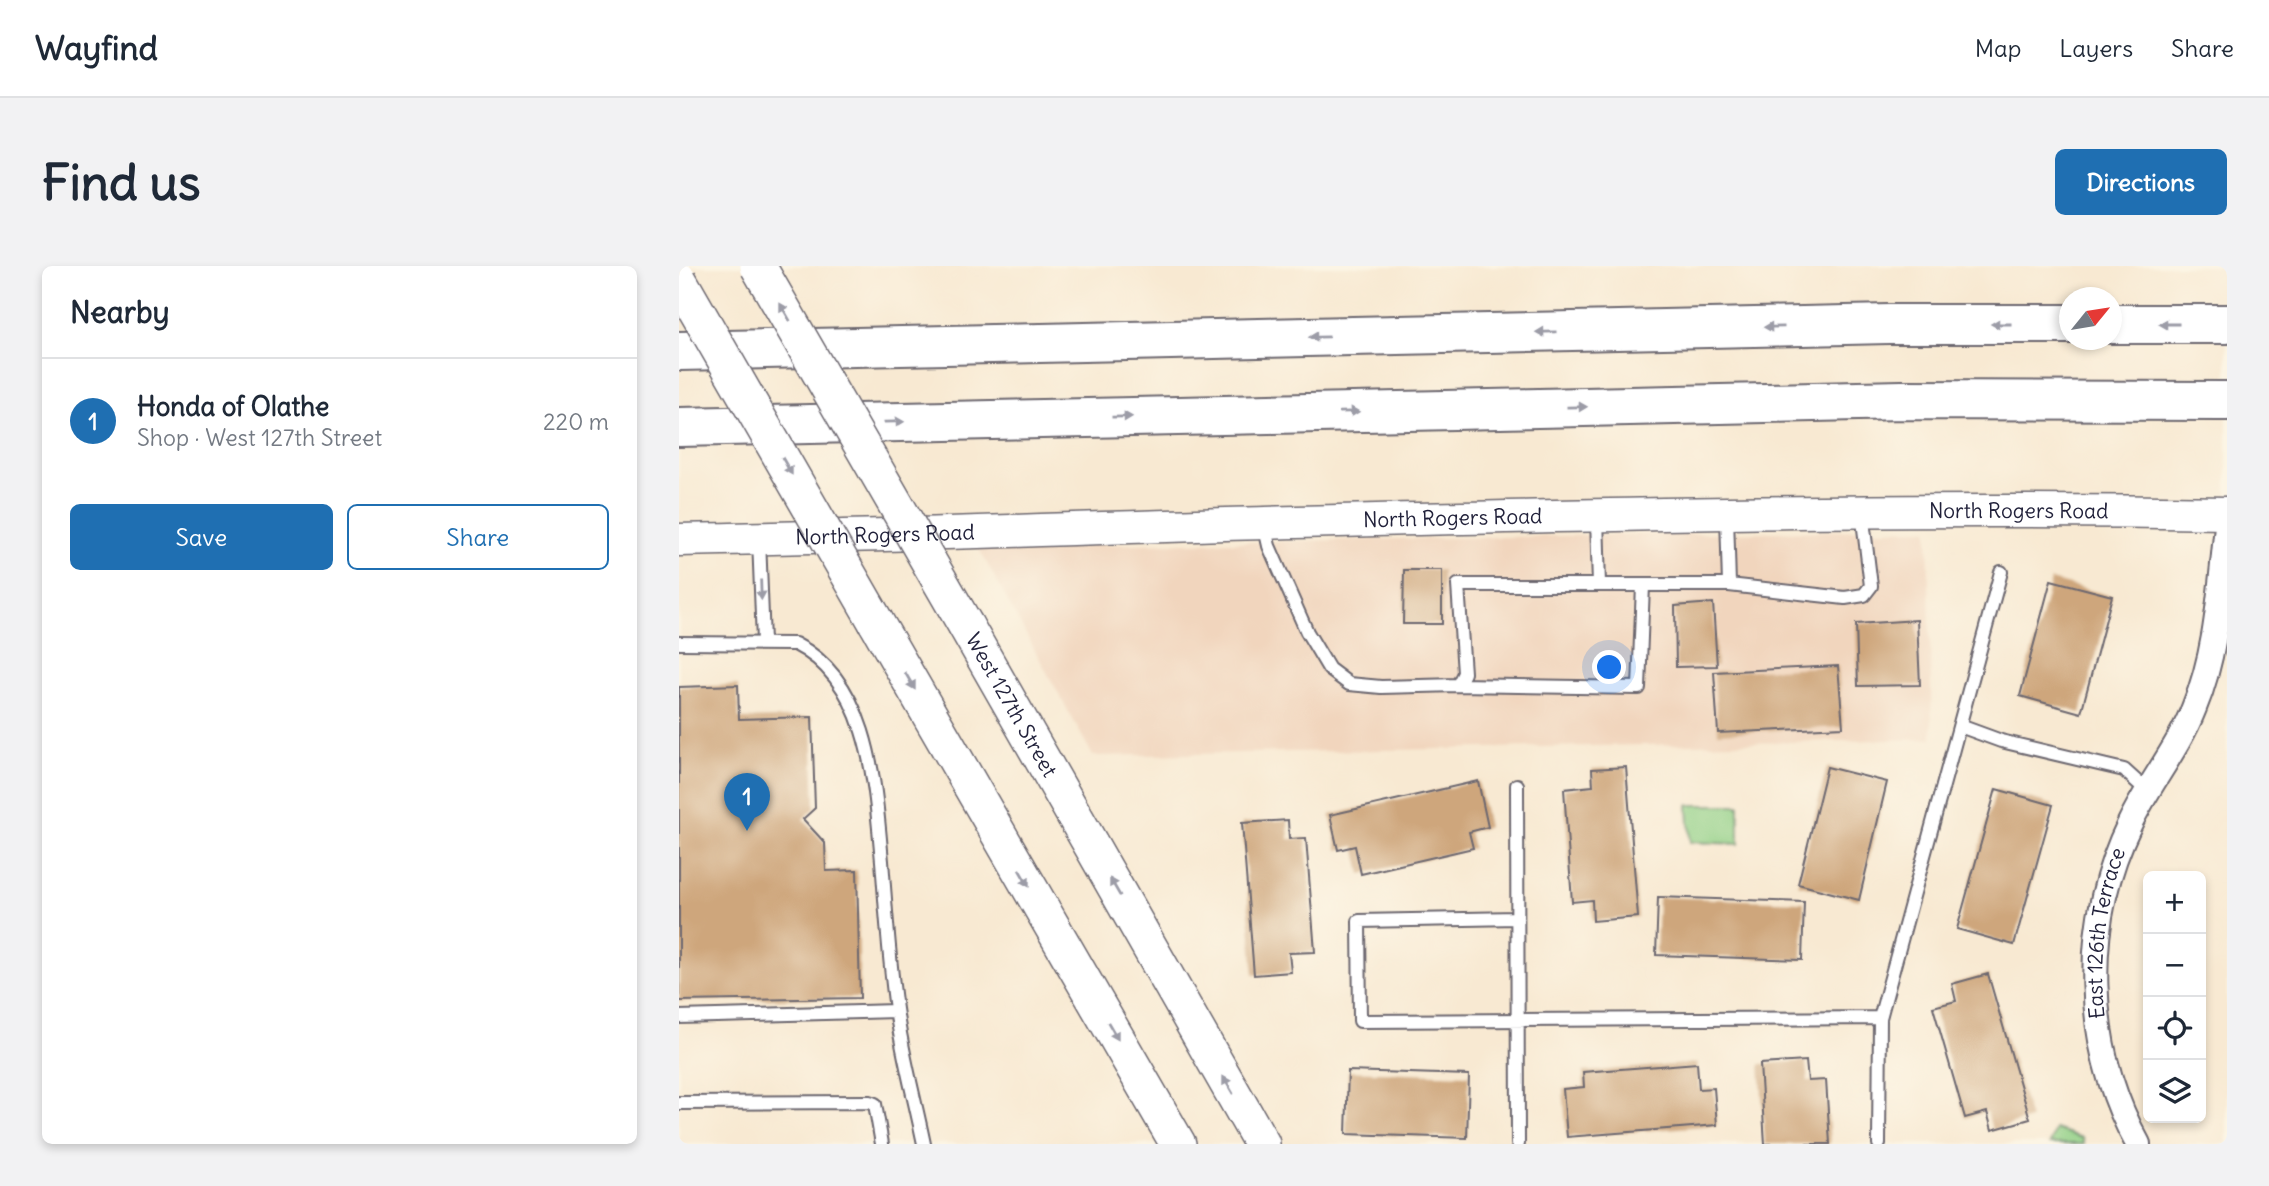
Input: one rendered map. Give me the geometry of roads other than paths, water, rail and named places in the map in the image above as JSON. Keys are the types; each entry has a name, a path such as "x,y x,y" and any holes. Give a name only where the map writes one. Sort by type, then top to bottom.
{"highway":[{"path":"679,351 1889,324 2059,324"},
{"path":"2122,324 2227,324"},
{"path":"679,427 1902,400 2227,401"}],"main road":[{"name":"West 127th Street","path":"758,266 1262,1144"},
{"path":"679,280 1178,1144"}],"street":[{"name":"North Rogers Road","path":"679,540 1597,516 2065,509 2227,513"},
{"name":"East 126th Terrace","path":"2138,1144 2111,1083 2102,1048 2096,1003 2095,966 2103,898 2128,826 2146,790 2172,752 2194,708 2212,655 2227,526"}],"lane":[{"path":"1458,685 1464,673 1458,585 1729,585 1845,598 1864,594 1871,586 1862,512"},
{"path":"1727,514 1729,585"},
{"path":"1597,516 1599,585"},
{"path":"1263,524 1269,546 1307,632 1329,669 1349,684 1381,687 1458,685 1639,688 1643,585"},
{"path":"759,539 763,642"},
{"path":"1879,1144 1880,1017 2001,572"},
{"path":"679,643 795,644 810,651 826,665 843,689 861,728 870,759 876,796 896,1011 924,1144"},
{"path":"1960,726 2001,741 2124,770 2146,790"},
{"path":"1517,785 1518,1144"},
{"path":"1517,918 1359,921 1360,1021 1880,1017"},
{"path":"679,1017 896,1011"},
{"path":"679,1103 870,1102 876,1104 878,1110 882,1144"}],"place":[{"name":"Honda of Olathe","path":"747,831"}]}
